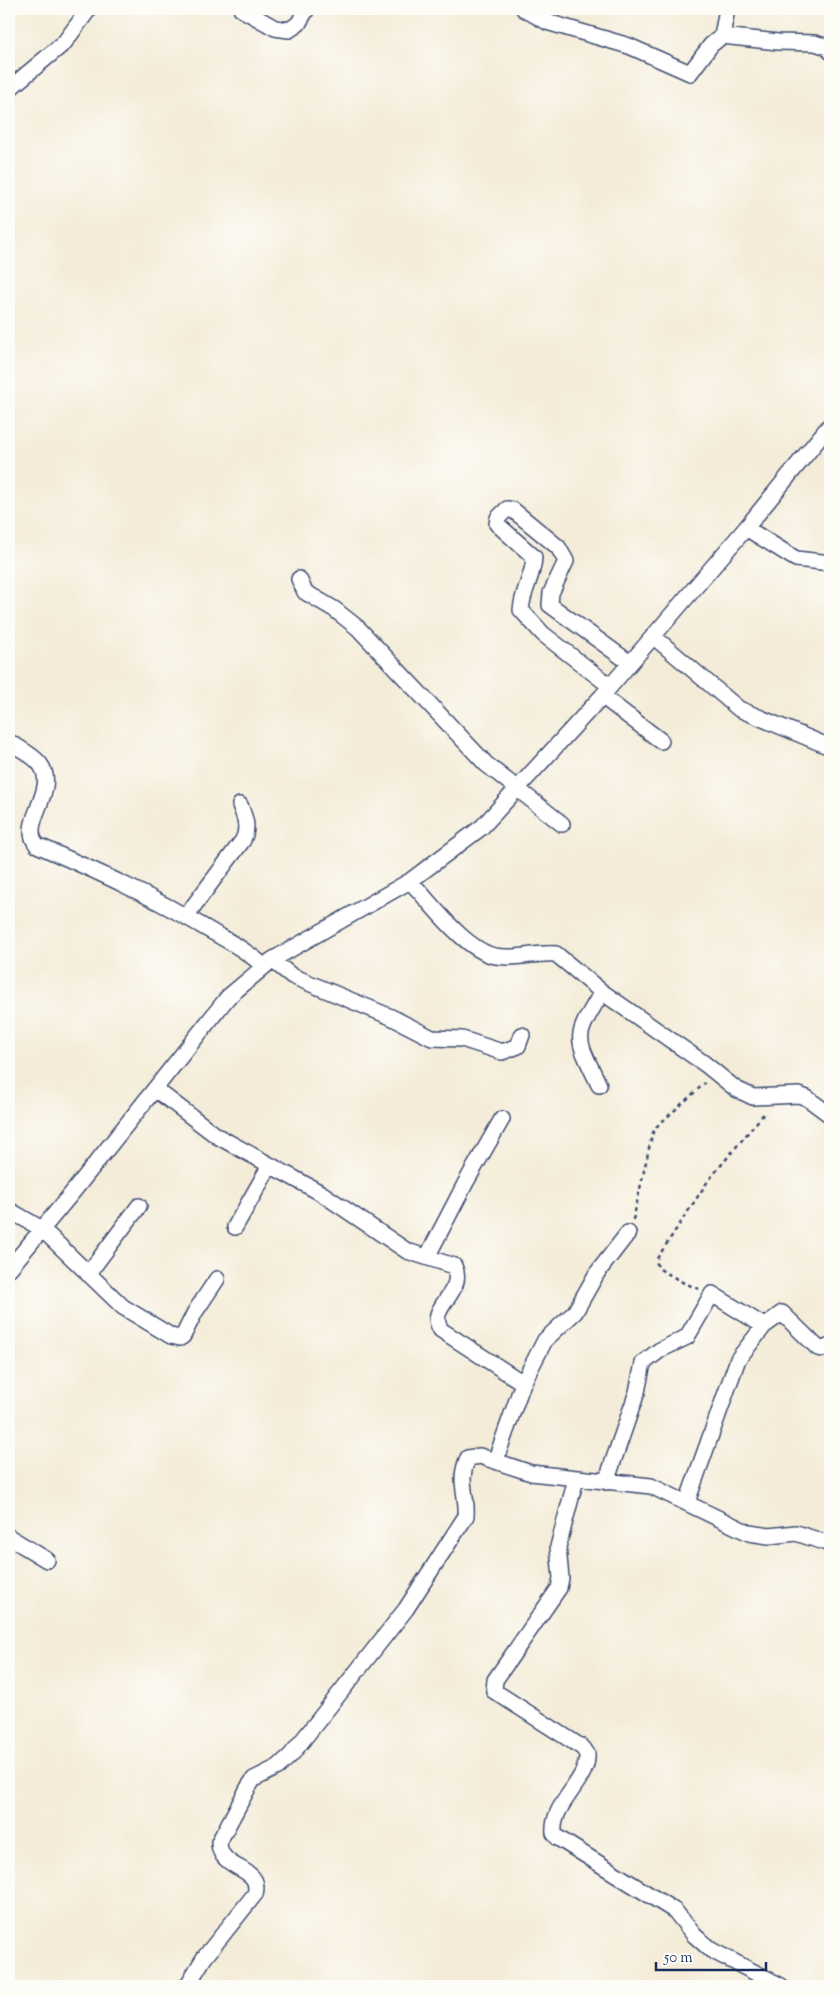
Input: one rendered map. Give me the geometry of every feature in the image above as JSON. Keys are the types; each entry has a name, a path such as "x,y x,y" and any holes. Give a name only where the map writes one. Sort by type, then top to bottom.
{"street":[{"path":"9,89 64,43 89,9"},
{"path":"241,9 275,28 289,30 298,24 307,9"},
{"path":"531,11 547,22 629,46 690,72 710,45 722,36 727,9"},
{"path":"722,36 778,42 815,42 827,47 830,51"},
{"path":"9,1269 217,1010 267,963 410,881 476,832 606,691 746,528 830,425"},
{"path":"630,663 550,605 551,593 566,561 558,547 513,510 506,509 498,518 497,524 534,557 533,572 523,592 521,610 543,634 661,741"},
{"path":"746,528 800,560 830,563"},
{"path":"530,554 544,536"},
{"path":"299,579 305,592 334,609 358,628 486,764 562,824"},
{"path":"653,636 739,710 830,747"},
{"path":"9,742 39,762 46,775 46,784 32,827 34,841 37,845 106,875 186,916 249,954 292,976 391,1018 432,1038 462,1039 502,1052 518,1046 522,1035"},
{"path":"186,916 247,832 247,822 240,805"},
{"path":"410,881 466,940 481,950 495,956 516,957 556,954 602,992 745,1094 753,1097 799,1095 808,1098 830,1115"},
{"path":"599,1085 579,1044 579,1035 582,1026 602,992"},
{"path":"155,1089 216,1136 269,1167 327,1197 408,1251 454,1266 457,1272 456,1285 437,1315 437,1325 440,1330 523,1383"},
{"path":"426,1257 502,1119"},
{"path":"235,1226 269,1167"},
{"path":"88,1274 139,1206"},
{"path":"9,1210 42,1229 132,1314 176,1338 183,1336 195,1312 217,1279"},
{"path":"496,1459 523,1383 545,1340 575,1312 597,1273 628,1233"},
{"path":"606,1482 637,1392 643,1363 666,1346 687,1337 712,1294 764,1326"},
{"path":"687,1502 738,1359 764,1326 782,1313 818,1348 824,1349 830,1346"},
{"path":"187,1986 204,1958 255,1894 257,1886 255,1879 222,1857 219,1851 219,1842 249,1786 254,1780 286,1762 406,1609 466,1516 467,1507 462,1488 468,1458 480,1456 496,1459 531,1473 651,1486 759,1536 796,1533 830,1544"},
{"path":"576,1479 558,1547 562,1578 559,1588 495,1680 494,1691 584,1748 587,1754 586,1766 555,1817 554,1832 558,1838 675,1911 694,1935 712,1950 781,1986"},
{"path":"9,1537 47,1560"}],"path":[{"path":"628,1233 636,1206 648,1144 655,1128 716,1073"},
{"path":"712,1294 684,1283 658,1268 656,1260 708,1181 780,1095"}]}
